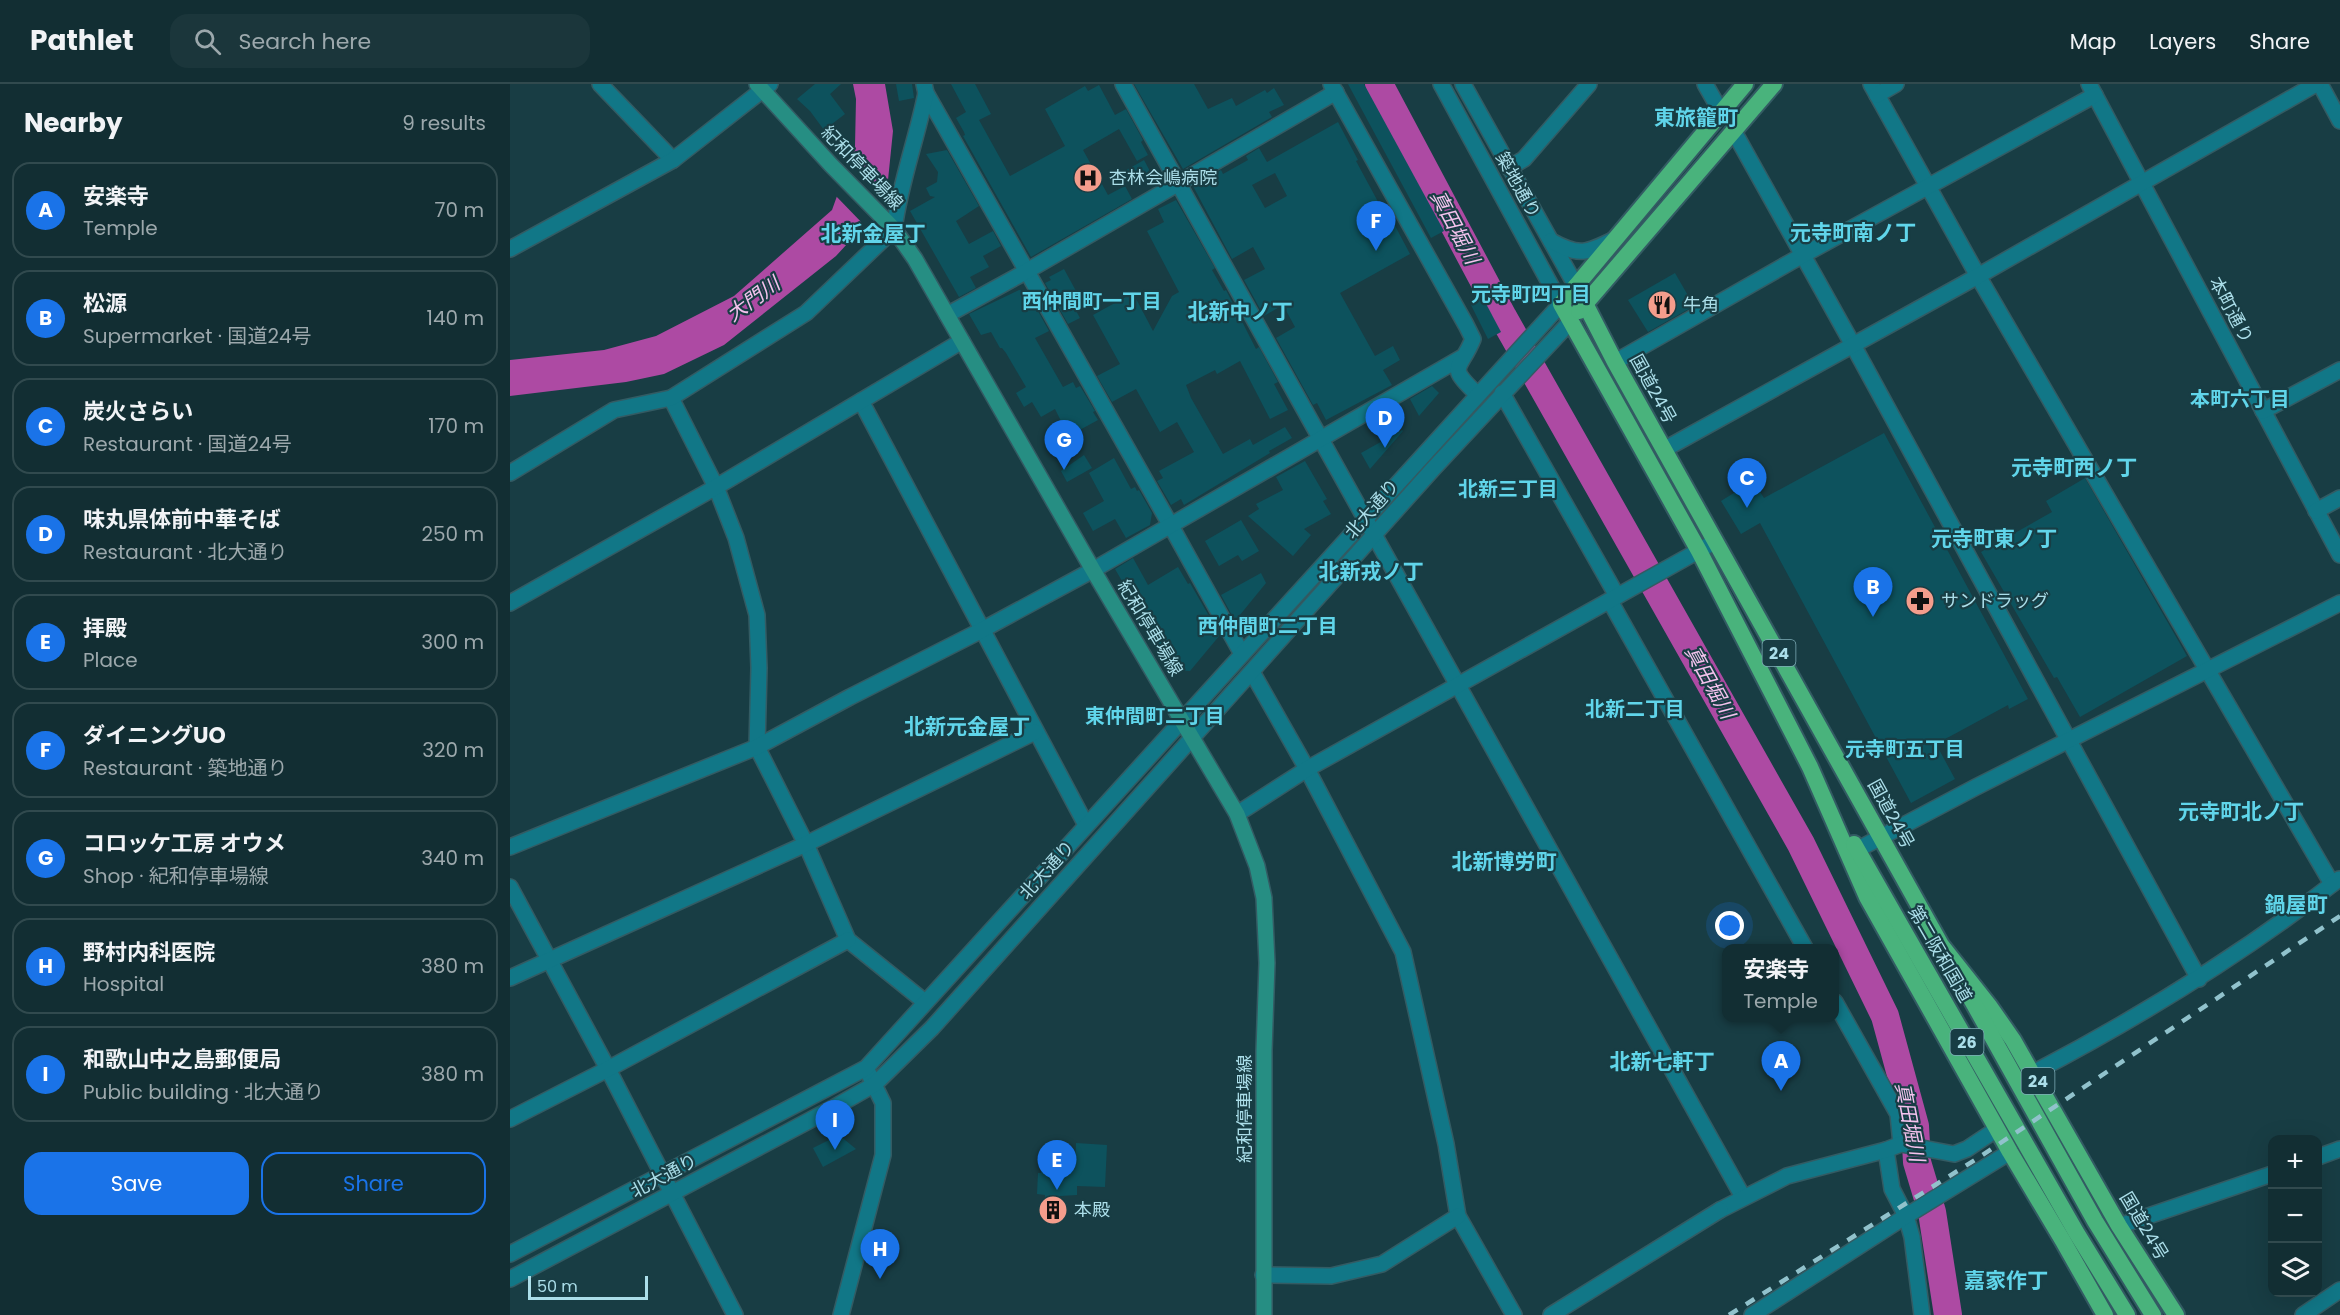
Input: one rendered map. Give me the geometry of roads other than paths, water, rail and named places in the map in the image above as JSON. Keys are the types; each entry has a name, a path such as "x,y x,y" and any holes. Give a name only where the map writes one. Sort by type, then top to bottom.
{"highway":[{"path":"1561,304 1745,84"},
{"path":"1571,321 1774,84"},
{"name":"国道24号","path":"1576,286 1615,362 1941,945 1990,1006 2033,1073 2119,1226 2176,1315"},
{"name":"24","path":"1561,304 1699,551 1853,852 1867,897 2010,1152 2105,1315"},
{"name":"第二阪和国道","path":"1853,852 2127,1315"},
{"name":"第二阪和国道","path":"1941,945 2095,1221 2153,1315"}],"main road":[{"name":"紀和停車場線","path":"763,86 831,165 894,229 915,260 1093,570 1237,814 1257,866 1264,898 1267,963 1264,1315"}],"street":[{"path":"600,84 673,160"},
{"path":"1123,84 1743,1197"},
{"name":"築地通り","path":"1441,84 1561,304"},
{"name":"築地通り","path":"1463,84 1576,286"},
{"path":"1509,168 1524,159 1589,84"},
{"path":"1705,84 1720,112"},
{"path":"1896,84 1874,89 1978,276 2208,669 2336,881 2283,922 2199,978 2033,1073"},
{"path":"1665,449 2318,84 2340,121"},
{"path":"510,249 673,160 763,86"},
{"path":"510,473 614,410 670,398 806,313 894,229 896,209 918,131 925,88"},
{"path":"925,88 1242,654"},
{"path":"510,847 757,747 982,630 1172,526 1319,438 1461,358 1473,339 1334,88 1178,184 947,315"},
{"path":"1615,362 2092,90"},
{"name":"本町通り","path":"2092,90 2340,555"},
{"path":"1733,130 2199,978"},
{"path":"1549,240 1569,251 1591,251 1618,238"},
{"name":"北大通り","path":"510,1254 866,1068 1561,304"},
{"name":"北大通り","path":"510,1279 875,1084 933,1028 1502,393 1571,321"},
{"path":"510,603 716,486 963,341"},
{"path":"1461,358 1458,370 1460,378 1477,394"},
{"path":"2263,411 2340,370"},
{"path":"1502,393 1803,944"},
{"path":"670,398 716,486 736,538 757,615 759,668 757,747 806,844 848,940 925,1002"},
{"path":"861,401 1086,825"},
{"path":"2316,511 2340,498"},
{"path":"1237,814 1307,770 1458,684 1717,541"},
{"path":"1853,852 2340,603"},
{"path":"1252,672 1307,770 1403,952 1446,1144 1458,1216 1514,1315"},
{"path":"510,978 806,844 1035,732"},
{"path":"510,887 608,1069 735,1315"},
{"path":"510,1119 848,940"},
{"path":"1839,1009 1898,1114 1901,1144"},
{"path":"841,1315 883,1155 883,1103 866,1068"},
{"path":"1551,1315 1720,1210 1787,1176 1887,1150 1901,1144 1954,1154 1967,1149 1997,1129"},
{"path":"2322,1156 2340,1149"},
{"path":"1887,1150 1892,1189 1909,1213 1922,1315"},
{"path":"1752,1315 1909,1213 2010,1152"},
{"path":"2119,1226 2268,1175"},
{"path":"1263,1275 1331,1276 1382,1264 1458,1216"},
{"path":"2303,1315 2340,1290"}],"water":[{"name":"大門川","path":"853,84 885,84 893,131 888,180 859,231 836,256 724,345 664,374 626,382 510,396 510,360 604,350 656,336 734,296 832,210 855,146 856,99"}],"waterway":[{"name":"真田堀川","path":"1379,84 1503,317 1801,844 1885,1016 1915,1126 1917,1162 1932,1212 1948,1315"}],"railway":[{"path":"1729,1315 1978,1158 2340,916"}],"place":[{"name":"杏林会嶋病院","path":"1088,178"},
{"name":"ダイニングUO","path":"1376,251"},
{"name":"牛角","path":"1662,305"},
{"name":"味丸県体前中華そば","path":"1385,448"},
{"name":"コロッケ工房 オウメ","path":"1064,470"},
{"name":"炭火さらい","path":"1747,508"},
{"name":"サンドラッグ","path":"1920,601"},
{"name":"松源","path":"1873,617"},
{"name":"安楽寺","path":"1781,1091"},
{"name":"和歌山中之島郵便局","path":"835,1150"},
{"name":"拝殿","path":"1057,1190"},
{"name":"本殿","path":"1053,1210"},
{"name":"野村内科医院","path":"880,1279"}],"district":[{"name":"東旅籠町","path":"1696,118"},
{"name":"元寺町南ノ丁","path":"1853,233"},
{"name":"北新金屋丁","path":"873,234"},
{"name":"元寺町四丁目","path":"1531,294"},
{"name":"西仲間町一丁目","path":"1092,301"},
{"name":"北新中ノ丁","path":"1240,312"},
{"name":"本町六丁目","path":"2240,399"},
{"name":"元寺町西ノ丁","path":"2074,468"},
{"name":"北新三丁目","path":"1508,489"},
{"name":"元寺町東ノ丁","path":"1994,539"},
{"name":"北新戎ノ丁","path":"1371,572"},
{"name":"西仲間町二丁目","path":"1268,626"},
{"name":"北新二丁目","path":"1635,709"},
{"name":"東仲間町二丁目","path":"1155,716"},
{"name":"北新元金屋丁","path":"967,727"},
{"name":"元寺町五丁目","path":"1905,749"},
{"name":"元寺町北ノ丁","path":"2241,812"},
{"name":"北新博労町","path":"1504,862"},
{"name":"鍋屋町","path":"2296,905"},
{"name":"北新七軒丁","path":"1662,1062"},
{"name":"嘉家作丁","path":"2006,1281"}]}
